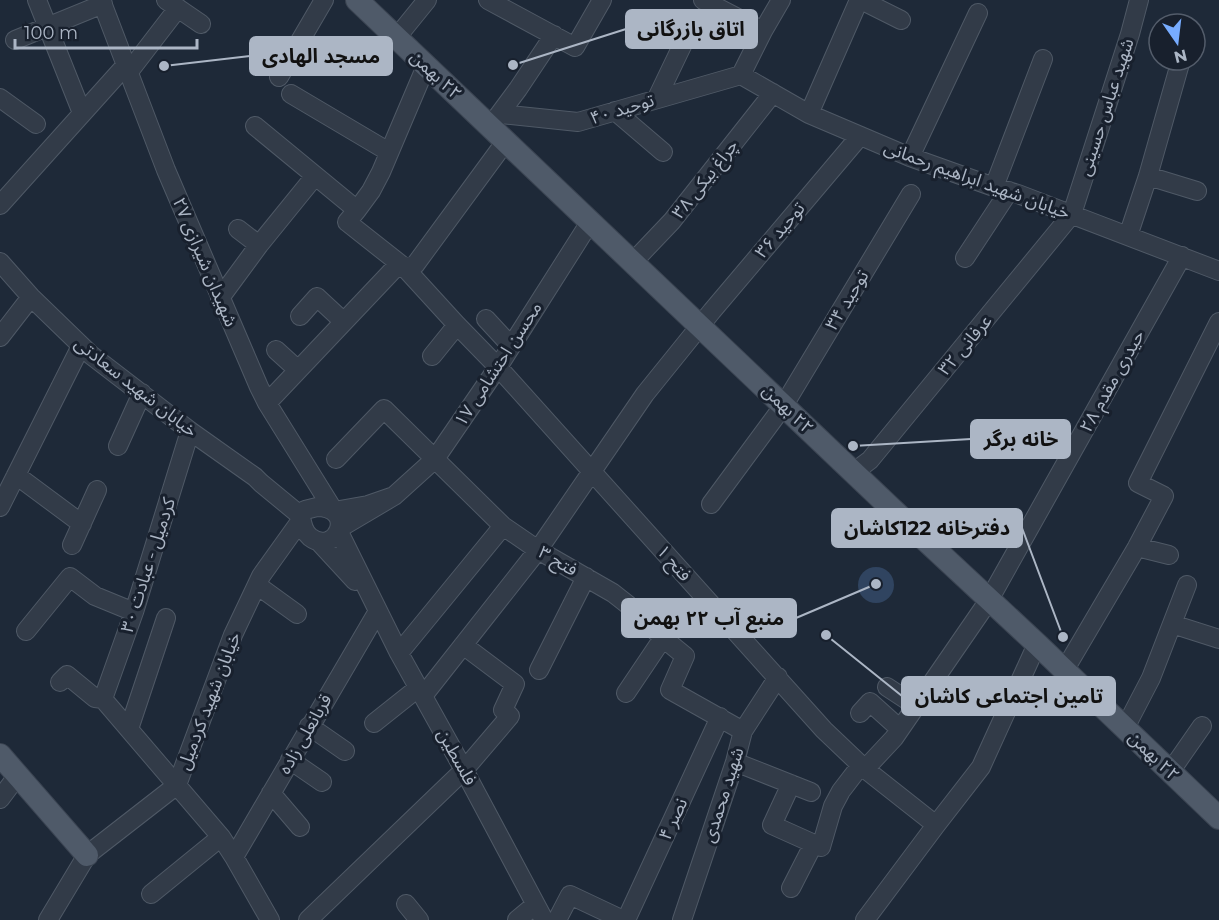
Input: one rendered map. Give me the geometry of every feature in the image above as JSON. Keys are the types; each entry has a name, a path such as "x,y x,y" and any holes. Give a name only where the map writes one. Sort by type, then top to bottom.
{"main road":[{"name":"٢٢ بهمن","path":"357,0 426,66 499,127 590,222 1219,818"},
{"path":"0,755 87,855"}],"street":[{"path":"37,0 82,113"},
{"path":"279,77 297,50 324,0"},
{"path":"397,37 427,0"},
{"path":"488,0 575,47 602,0"},
{"path":"703,0 763,31"},
{"path":"741,75 781,0"},
{"path":"809,114 860,0 901,20"},
{"name":"شهید عباس حسینی","path":"1072,214 1139,0"},
{"path":"15,40 102,2"},
{"name":"شهیدان شیرازی ۲۷","path":"102,2 166,170 267,403 337,524 373,603"},
{"path":"0,205 7,186 127,70 172,4 201,24"},
{"path":"910,157 978,13"},
{"path":"657,98 691,27"},
{"path":"267,403 394,269 415,265 499,127 518,89 554,35"},
{"path":"965,258 1001,189 1043,59"},
{"path":"255,126 357,210 371,191 426,66"},
{"path":"1128,236 1178,72"},
{"name":"خیابان شهید ابراهیم رحمانی","path":"741,75 809,114 910,157 1072,214 1219,271"},
{"name":"توحید ۴۰","path":"499,127 578,122 741,75"},
{"name":"چراغ بیکی ۳۸","path":"633,262 672,221 773,93"},
{"path":"291,94 389,152"},
{"path":"0,99 36,124"},
{"path":"615,111 663,152"},
{"name":"توحید ۳۶","path":"374,723 421,692 463,645 538,550 645,394 700,325 860,136"},
{"path":"220,298 315,176"},
{"path":"1148,176 1197,191"},
{"name":"توحید ۳۴","path":"711,504 784,405 911,194"},
{"name":"فتح ۱","path":"357,210 347,222 404,267 498,367 824,730 863,767 936,825"},
{"name":"عرفانی ۳۲","path":"854,472 870,460 1072,214"},
{"name":"محسن احتشامی ۱۷","path":"337,524 357,508 394,496 435,459 498,367 590,222"},
{"path":"238,229 259,245"},
{"name":"حیدری مقدم ۲۸","path":"814,843 821,847 833,806 841,791 894,738 989,600 1182,256"},
{"name":"خیابان شهید سعادتی","path":"0,262 31,297 91,355 190,431 255,477 282,487 304,515"},
{"path":"0,337 31,297"},
{"path":"300,316 317,297 344,322"},
{"path":"486,319 511,346"},
{"path":"1064,671 1137,547 1164,496 1138,483 1219,322"},
{"path":"432,356 457,326"},
{"path":"0,507 81,346"},
{"path":"276,350 298,370"},
{"path":"118,446 142,393"},
{"name":"فتح ۳","path":"336,459 384,409 502,526 538,550 613,592 685,656 670,690 720,717"},
{"name":"کردمیل - عبادت ۳۰","path":"103,699 134,612 190,431"},
{"path":"16,476 82,524"},
{"path":"72,545 97,490"},
{"path":"323,507 337,524 331,540 298,545 285,554 259,581 304,515 323,507"},
{"path":"304,515 304,531 373,603"},
{"path":"399,653 502,526"},
{"path":"1137,547 1169,555"},
{"path":"539,670 586,577"},
{"path":"26,631 70,578 95,596 134,612"},
{"path":"259,581 297,614"},
{"name":"خیابان شهید کردمیل","path":"57,916 87,855 177,785 233,634 259,581"},
{"path":"1125,728 1150,678 1187,585"},
{"name":"فلسطین","path":"373,603 540,913"},
{"name":"قربانعلی زاده","path":"234,857 309,726 373,603"},
{"path":"129,729 166,618"},
{"path":"1172,624 1219,639"},
{"path":"626,693 663,638"},
{"path":"866,920 981,767 1037,644"},
{"path":"308,920 464,770 510,716 503,710 515,684 463,645"},
{"name":"شهید محمدی","path":"682,920 735,762 743,731 778,677"},
{"path":"63,679 95,698 103,699 221,837 234,857 264,917"},
{"path":"887,687 916,706"},
{"path":"860,713 870,702 900,729"},
{"path":"720,717 743,731"},
{"name":"نصر ۴","path":"557,920 570,895 625,920 720,717"},
{"path":"309,726 345,751"},
{"path":"1170,772 1202,726"},
{"path":"290,760 322,782"},
{"path":"735,762 811,792"},
{"path":"0,799 18,775"},
{"path":"791,784 772,825 814,843 791,888"},
{"path":"271,793 300,827"},
{"path":"151,894 221,837"},
{"path":"406,904 419,920"},
{"path":"517,920 540,913"}],"water":[{"path":"876,567 889,572 894,585 889,598 876,603 863,598 858,585 863,572"}],"place":[{"name":"اتاق بازرگانی","path":"513,65"},
{"name":"مسجد الهادی","path":"164,66"},
{"name":"خانه برگر","path":"853,446"},
{"name":"منبع آب ۲۲ بهمن","path":"876,584"},
{"name":"تامین اجتماعی کاشان","path":"826,635"},
{"name":"دفترخانه 122کاشان","path":"1063,637"}]}
